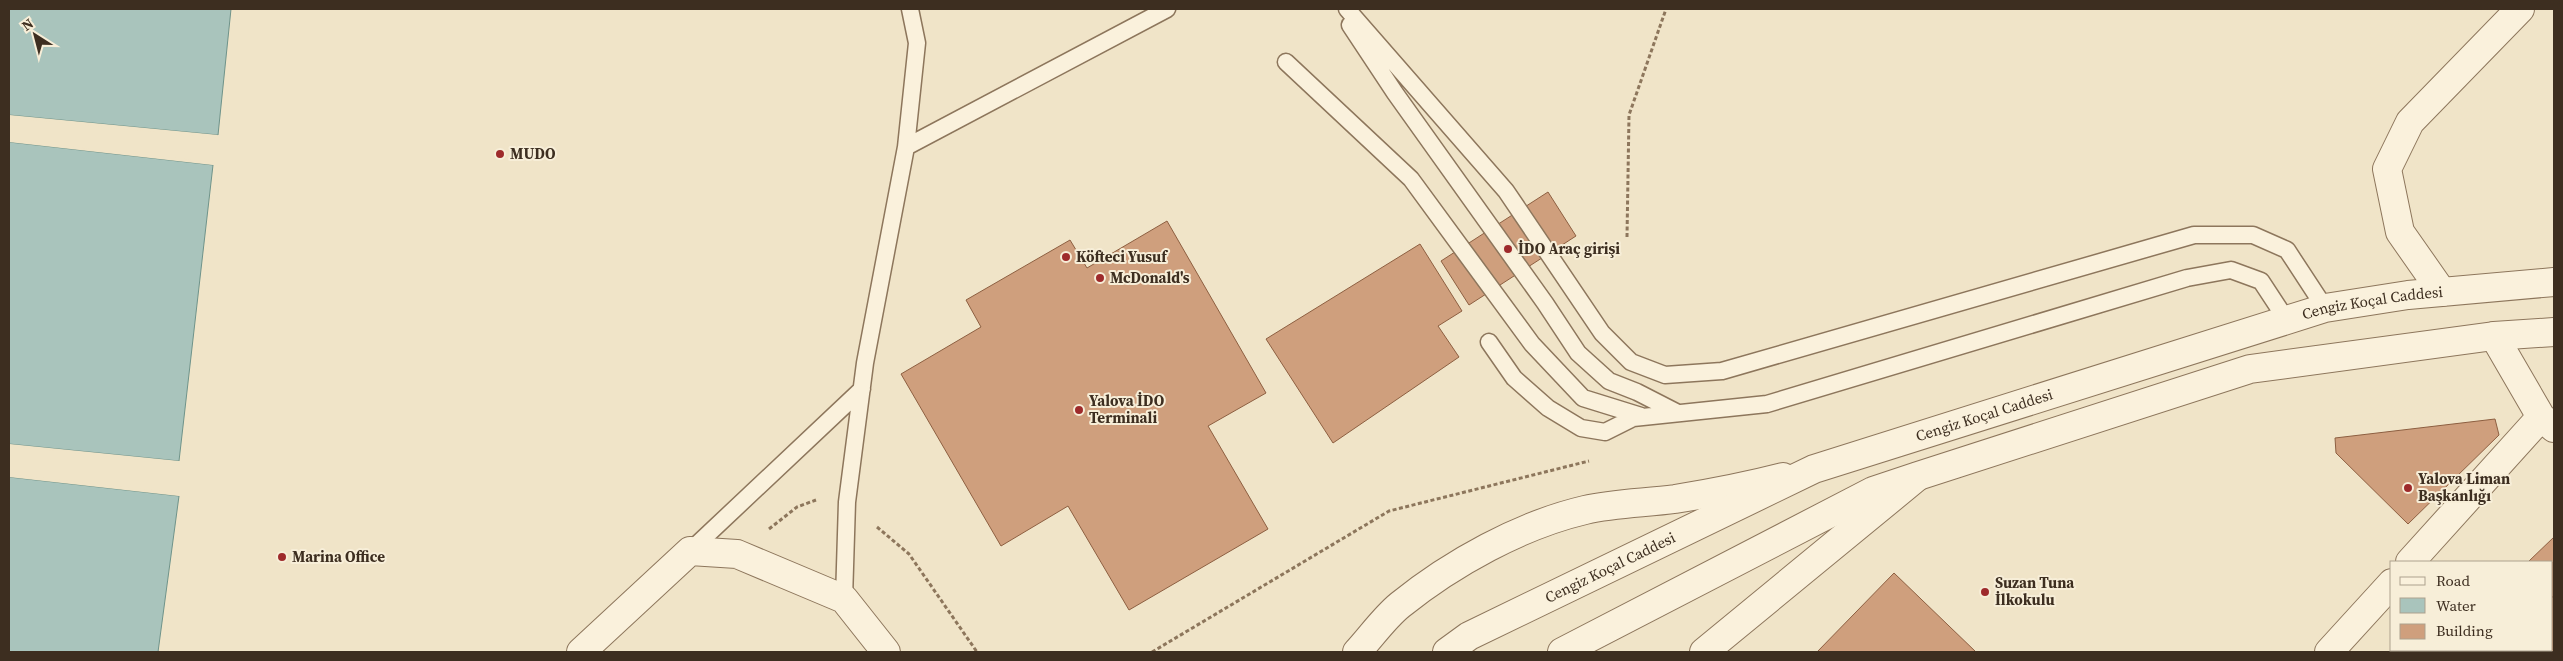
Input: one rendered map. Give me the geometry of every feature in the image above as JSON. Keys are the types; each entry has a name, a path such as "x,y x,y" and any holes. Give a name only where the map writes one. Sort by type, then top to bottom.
{"street":[{"path":"2442,292 2400,232 2387,169 2410,122 2520,9"},
{"name":"Cengiz Koçal Caddesi","path":"1447,652 1469,636 1814,469 2286,318 2325,308 2442,292 2554,282"},
{"path":"1562,652 1872,491 1918,476 2250,369 2494,336 2554,332"},
{"path":"2411,561 2548,422 2494,336"},
{"path":"1357,652 1399,606 1430,584 1487,549 1539,523 1587,510 1676,499 1748,486 1814,469"},
{"path":"1704,652 1918,476"},
{"path":"581,652 690,551 737,554 844,599 886,652"},
{"path":"2329,652 2390,585"}],"lane":[{"path":"844,599 847,502 862,390 906,147 917,43 910,9"},
{"path":"906,147 1167,9"},
{"path":"1339,9 1395,93 1578,353 1609,381 1638,392 1678,413"},
{"path":"1347,9 1506,191 1602,333 1631,362 1665,375 1722,371 2194,236 2253,235 2287,250 2325,308"},
{"path":"1286,62 1411,179 1532,344 1582,398 1620,411 1651,418"},
{"path":"1489,342 1514,378 1548,408 1582,428 1605,432 1634,418 1651,418 1678,413 1767,404 2178,281 2231,270 2261,281 2286,318"},
{"path":"690,551 862,390"}],"path":[{"path":"1627,237 1630,115 1666,9"},
{"path":"1152,652 1389,511 1590,461"}],"water":[{"path":"9,9 231,9 218,135 9,115"},
{"path":"9,142 213,165 179,461 9,444"},
{"path":"9,477 179,496 158,652 9,652"}],"pier":[{"path":"9,115 218,135 217,138 9,118"},
{"path":"9,140 213,162 213,165 9,142"},
{"path":"9,444 179,461 179,464 9,446"},
{"path":"9,474 179,493 179,496 9,477"}],"building":[{"name":"İDO Araç girişi","path":"1548,192 1576,236 1469,305 1441,261"},
{"name":"Yalova İDO Terminali","path":"1167,221 1266,393 1208,426 1268,529 1129,610 1068,506 1001,546 901,374 981,327 966,300 1070,240 1087,268"},
{"path":"1420,244 1462,311 1438,326 1459,357 1333,443 1266,339"},
{"name":"Yalova Liman Başkanlığı","path":"2495,419 2499,435 2408,524 2336,453 2335,438"},
{"path":"2554,537 2554,599 2553,561 2529,561"},
{"path":"1894,573 1976,652 1817,652"},
{"path":"2553,598 2554,652 2534,652 2553,651"},
{"path":"2456,651 2534,652 2457,652"}],"place":[{"name":"MUDO","path":"500,154"},
{"name":"İDO Araç girişi","path":"1508,249"},
{"name":"Köfteci Yusuf","path":"1066,257"},
{"name":"McDonald's","path":"1100,278"},
{"name":"Yalova İDO Terminali","path":"1079,410"},
{"name":"Yalova Liman Başkanlığı","path":"2408,488"},
{"name":"Marina Office","path":"282,557"},
{"name":"Suzan Tuna İlkokulu","path":"1985,592"}]}
